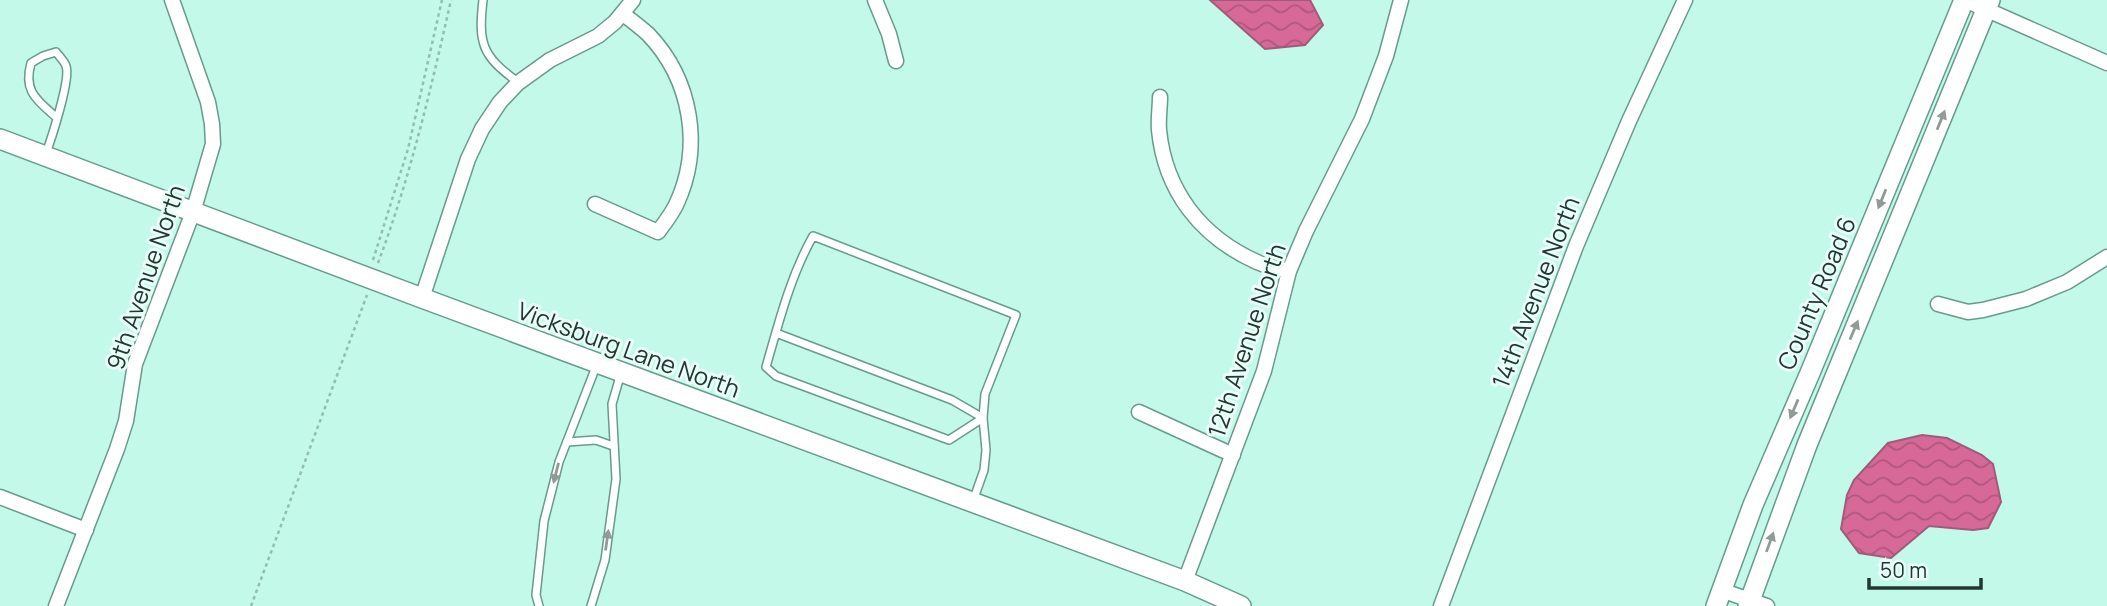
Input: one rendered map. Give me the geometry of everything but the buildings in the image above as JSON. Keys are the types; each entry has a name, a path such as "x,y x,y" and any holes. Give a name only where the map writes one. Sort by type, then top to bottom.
{"main road":[{"name":"County Road 6","path":"1717,601 1752,505 1965,0"},
{"name":"County Road 6","path":"1755,604 1807,445 1988,4"},
{"name":"Vicksburg Lane North","path":"0,139 1185,581 1241,606"}],"street":[{"name":"9th Avenue North","path":"56,606 117,449 135,364 193,212 213,144 208,102 172,0"},
{"path":"422,298 468,159 500,102 518,83 550,60 598,36 633,0"},
{"path":"875,0 889,34 896,61"},
{"name":"12th Avenue North","path":"1185,581 1264,371 1289,271 1362,119 1386,56 1401,0"},
{"name":"14th Avenue North","path":"1441,606 1576,246 1629,121 1685,0"},
{"path":"1965,0 1988,4 2107,63"},
{"path":"595,204 658,232 676,206 686,177 692,146 690,115 682,85 667,58 647,34 622,14"},
{"path":"1160,97 1159,127 1163,156 1189,211 1209,233 1233,250 1260,264 1289,271"},
{"path":"1938,304 1968,312 2026,299 2067,282 2107,257"},
{"path":"1139,411 1233,455"},
{"path":"0,497 86,530"},
{"path":"1717,601 1755,604"}],"lane":[{"path":"483,0 480,26 483,44 498,68 518,83"},
{"path":"45,156 57,118 67,77 66,66 56,52 31,62 27,78 34,97 57,118"},
{"path":"973,502 984,470 986,450 982,418 985,394 1016,315 813,236 784,303 766,367 776,376 949,440 982,418"},
{"path":"775,333 952,400 982,418"},
{"path":"539,606 536,595 544,521 559,462 597,363"},
{"path":"591,606 604,560 616,479 612,404 621,372"},
{"path":"567,442 596,440 613,446"}],"path":[{"path":"373,279 373,258 408,149 442,0"},
{"path":"251,606 406,183 451,0"}],"water":[{"path":"1210,0 1310,0 1323,25 1305,45 1265,49"},
{"path":"1922,435 1947,438 1982,455 1993,464 2001,502 1988,528 1973,530 1929,526 1891,558 1859,553 1841,529 1847,495 1854,480 1888,443"}]}
